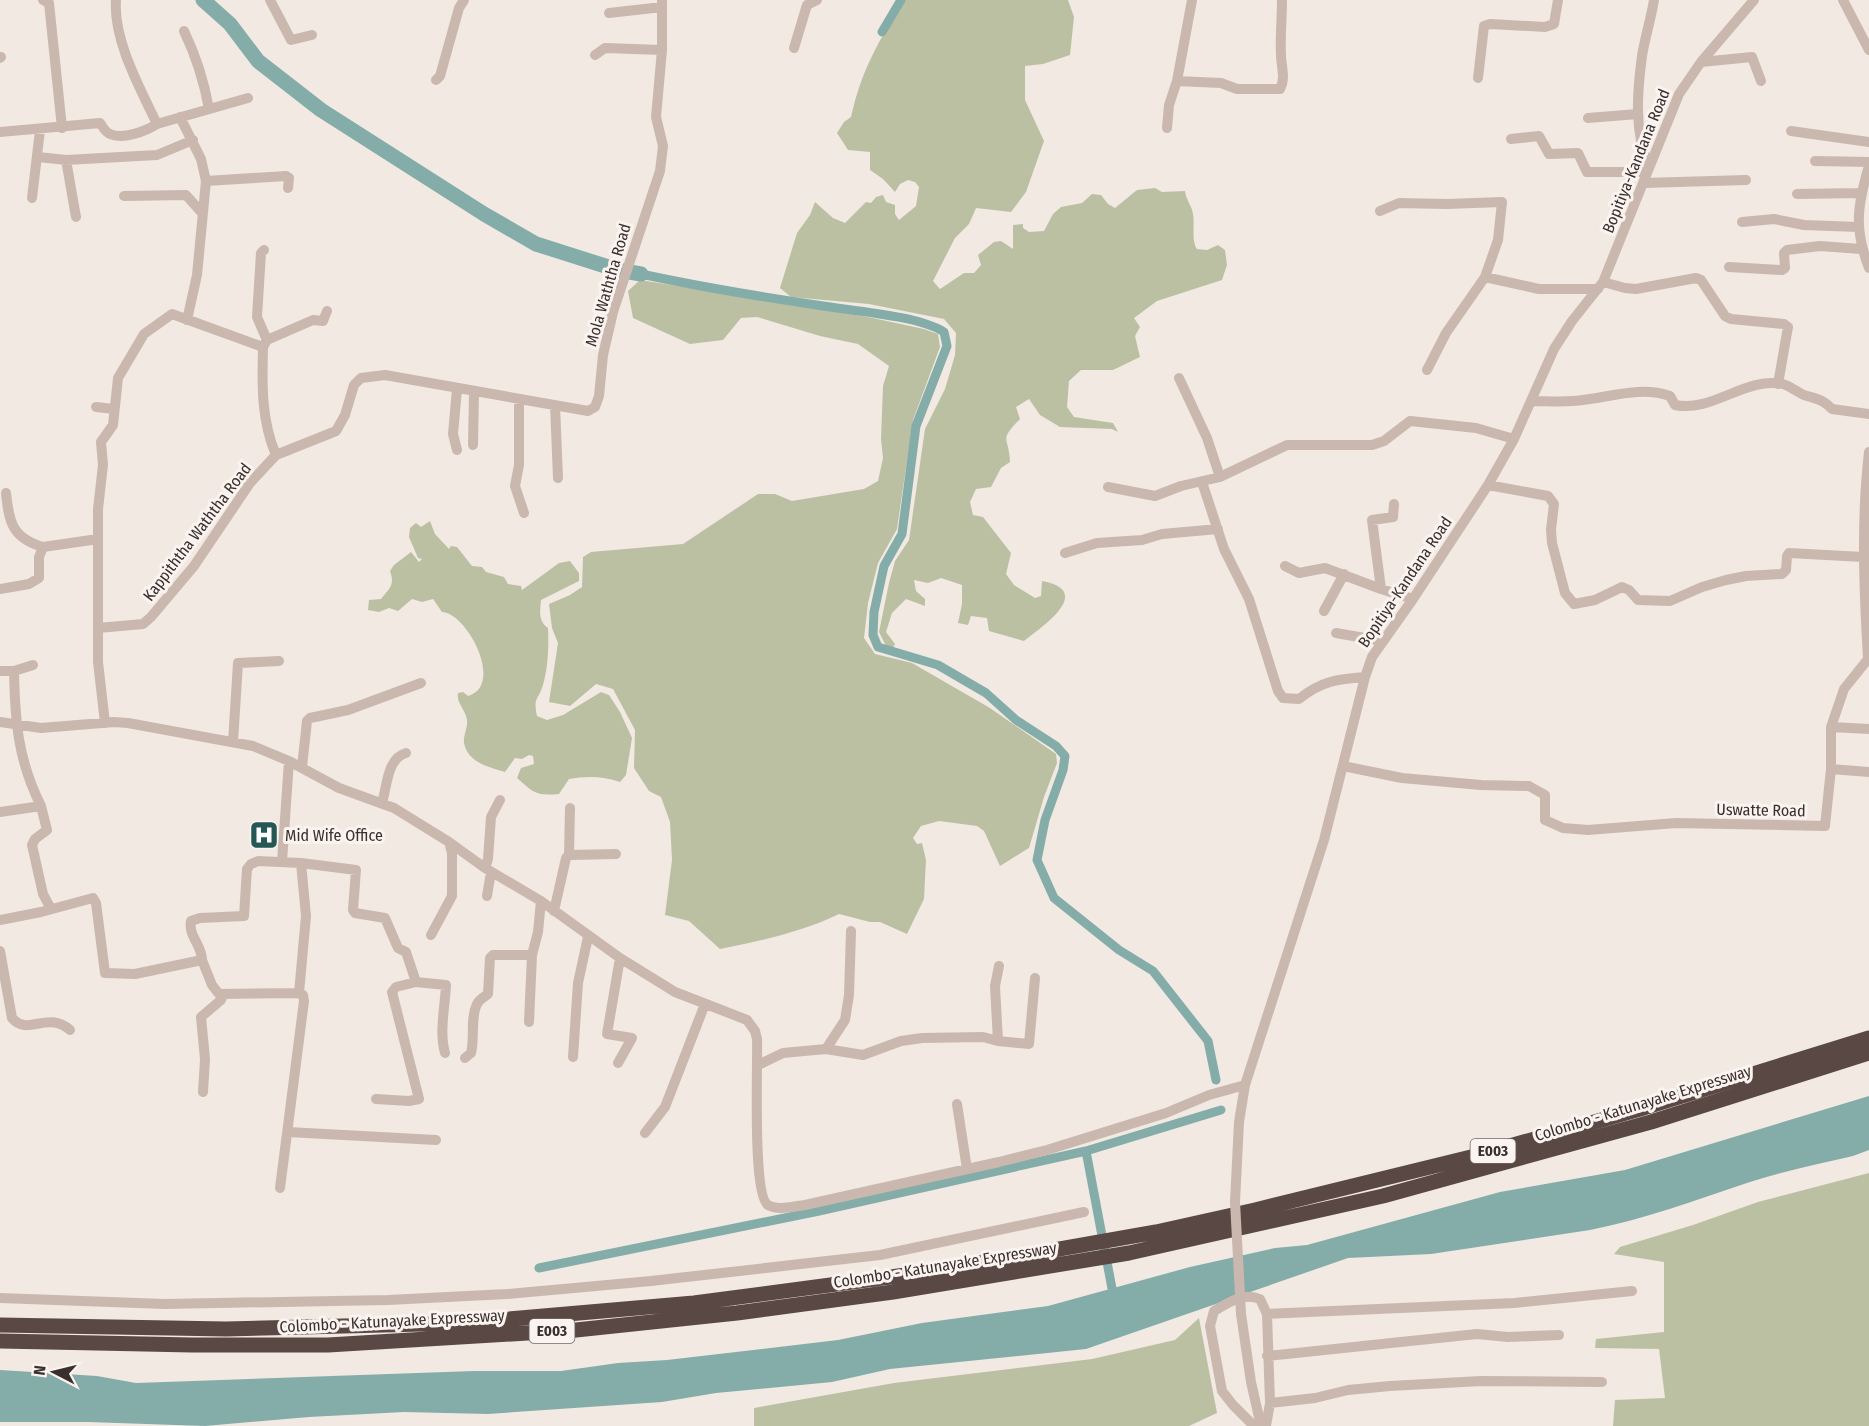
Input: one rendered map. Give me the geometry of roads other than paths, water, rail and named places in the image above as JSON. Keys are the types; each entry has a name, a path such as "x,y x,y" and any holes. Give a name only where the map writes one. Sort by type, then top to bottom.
{"highway":[{"name":"Colombo - Katunayake Expressway","path":"0,1325 226,1329 463,1323 694,1303 928,1272 1104,1241 1255,1210 1471,1157 1640,1109 1869,1038"},
{"name":"Colombo - Katunayake Expressway","path":"0,1341 192,1345 328,1344 576,1330 737,1313 893,1292 1106,1257 1283,1219 1474,1172 1652,1122 1869,1053"}],"street":[{"path":"43,0 49,3 62,128"},
{"path":"116,0 119,30 133,74 157,124"},
{"path":"270,0 291,40 312,34"},
{"path":"436,80 440,76 459,8 464,0"},
{"path":"794,48 807,5 817,0"},
{"path":"1167,128 1169,105 1177,81 1192,0"},
{"path":"1177,81 1221,83 1237,89 1280,89 1283,70 1282,0"},
{"path":"1478,78 1484,26 1490,24 1545,27 1554,24 1558,0"},
{"path":"1512,139 1539,136 1549,154 1578,153 1587,172 1648,169 1637,128 1642,55 1654,0"},
{"name":"Bopitiya-Kandana Road","path":"1263,1426 1251,1382 1241,1314 1235,1202 1239,1122 1245,1085 1323,840 1365,677 1372,657 1382,641 1413,599 1488,485 1514,439 1554,349 1572,321 1600,286 1679,93 1701,62 1754,0"},
{"path":"1843,0 1869,50"},
{"path":"609,14 662,4"},
{"name":"Mola Waththa Road","path":"423,382 588,411 595,407 599,396 603,355 625,271 660,171 663,146 656,117 662,50 662,4"},
{"path":"1857,28 1869,26"},
{"path":"184,31 195,54 209,109"},
{"path":"595,55 605,48 662,50"},
{"path":"1701,62 1752,57 1761,81"},
{"path":"0,132 100,123 107,133 118,136 149,129 157,124 249,98"},
{"path":"1588,118 1638,114"},
{"path":"180,117 201,159 206,181 196,275 187,320"},
{"path":"32,198 40,130"},
{"path":"1791,131 1869,142"},
{"path":"38,157 66,160 157,155 193,140"},
{"path":"66,160 76,217"},
{"path":"1815,161 1869,162"},
{"path":"1869,166 1858,227 1861,249 1869,268"},
{"path":"206,181 286,176 289,178 288,188"},
{"path":"1644,183 1746,180"},
{"path":"1797,194 1864,190"},
{"path":"124,196 186,195 202,213"},
{"path":"1380,211 1399,202 1447,204 1502,202 1498,240 1485,277 1446,333 1428,370"},
{"path":"1743,222 1774,219 1803,225 1858,227"},
{"path":"1729,267 1782,270 1785,268 1784,253 1787,250 1820,246 1861,249"},
{"path":"264,250 261,253 257,317 265,344 262,403 271,444 276,455"},
{"path":"1485,277 1539,289 1600,286 1636,289 1696,278 1701,280 1725,316 1731,319 1784,324 1788,327 1778,384"},
{"path":"105,723 98,662 98,509 103,465 101,442 114,425 118,378 144,334 172,314 265,344 313,320 323,321 327,311"},
{"name":"Kappiththa Waththa Road","path":"98,628 144,624 194,566 250,483 276,455 336,430 345,415 354,385 361,378 385,375 423,382"},
{"path":"1179,378 1208,438 1221,477"},
{"path":"1531,401 1574,401 1657,391 1670,396 1675,405 1688,408 1704,405 1760,384 1784,384 1805,395 1825,400 1832,409 1869,414"},
{"path":"456,450 453,434 457,389"},
{"path":"472,445 474,392"},
{"path":"519,400 519,465 515,486 524,513"},
{"path":"555,405 558,478"},
{"path":"96,407 114,409"},
{"path":"1108,487 1155,496 1181,486 1221,477 1287,446 1372,445 1384,441 1410,421 1476,428 1514,439"},
{"name":"Uswatte Road","path":"1343,766 1402,778 1481,785 1529,786 1545,795 1545,820 1563,828 1588,830 1676,823 1825,826 1831,769 1832,727 1844,689 1868,659 1865,484 1869,452"},
{"path":"1202,482 1224,549 1249,599 1278,691 1283,698 1299,699 1312,688 1335,680 1365,677"},
{"path":"1488,485 1548,495 1554,504 1551,530 1564,593 1574,604 1594,600 1622,587 1629,590 1638,600 1670,601 1702,587 1726,580 1746,576 1782,574 1786,570 1789,553 1865,560"},
{"path":"6,493 9,519 17,532 30,543 43,547 98,539"},
{"path":"1381,589 1372,520 1393,518 1394,504"},
{"path":"1065,553 1097,543 1142,540 1162,534 1218,529"},
{"path":"0,589 30,584 39,579 39,557 43,547"},
{"path":"1285,566 1299,573 1325,568 1413,599"},
{"path":"1324,611 1344,574"},
{"path":"1336,633 1382,641"},
{"path":"233,742 238,663 279,661"},
{"path":"0,671 14,671 33,665"},
{"path":"14,671 16,725 27,770 41,806 47,830 35,839 32,845 43,894 51,909"},
{"path":"302,767 307,721 310,718 348,710 421,683"},
{"path":"0,722 41,728 128,723 233,742 264,750 302,767 339,788 382,803 407,815 450,842 488,870 541,902 588,937 675,992 742,1018 752,1025 757,1039 759,1180 763,1200 768,1206 776,1208 805,1205 967,1169 1080,1140 1166,1113 1209,1095 1245,1085"},
{"path":"1832,727 1869,729"},
{"path":"382,803 391,766 400,755 406,753"},
{"path":"282,862 289,761"},
{"path":"1831,769 1869,772"},
{"path":"487,896 491,817 500,800"},
{"path":"0,812 41,806"},
{"path":"554,911 566,858 569,855 570,808"},
{"path":"431,936 452,896 453,853 450,842"},
{"path":"569,855 616,854"},
{"path":"280,1188 303,995 299,993 219,993 212,985 201,960 202,953 189,930 191,921 200,918 244,916 247,869 258,861 301,863 356,870 353,910 355,913 385,918 398,948 406,952 416,982"},
{"path":"299,993 306,916 301,863"},
{"path":"0,920 93,898 96,903 105,974 135,974 201,960"},
{"path":"529,1022 532,955 538,932 541,902"},
{"path":"826,1049 845,1020 849,995 851,931"},
{"path":"573,1057 578,983 588,937"},
{"path":"0,951 12,1018 24,1026 54,1021 61,1022 70,1029"},
{"path":"465,1058 471,1053 474,1043 474,1016 477,1003 488,994 490,958 493,955 532,955"},
{"path":"618,1063 632,1038 607,1035 620,958"},
{"path":"998,1041 995,986 999,966"},
{"path":"758,1065 783,1053 826,1049 863,1055 901,1041 922,1038 983,1037 1029,1044 1035,978"},
{"path":"376,1099 409,1101 420,1099 392,992 396,987 416,982 446,985 441,1040 445,1053"},
{"path":"203,1092 206,1059 201,1017 224,994"},
{"path":"645,1133 665,1107 705,1004"},
{"path":"957,1104 967,1169"},
{"path":"288,1132 436,1140"},
{"path":"0,1298 165,1304 388,1300 507,1294 651,1281 880,1255 1084,1212"},
{"path":"1267,1314 1514,1303 1632,1291"},
{"path":"1254,1426 1222,1391 1210,1326 1214,1311 1232,1300 1252,1296 1260,1299 1267,1314 1270,1403 1263,1426"},
{"path":"1267,1356 1477,1334 1509,1337 1559,1335"},
{"path":"1270,1403 1316,1398 1348,1390 1390,1386 1481,1381 1602,1382"}],"water":[{"path":"1869,1096 1869,1150 1853,1156 1775,1174 1651,1215 1610,1226 1431,1254 1348,1258 1086,1349 890,1369 832,1382 716,1393 662,1402 488,1414 404,1412 205,1426 0,1422 0,1370 97,1376 136,1383 474,1371 561,1371 838,1340 922,1323 1048,1306 1190,1267 1275,1248 1307,1245 1500,1192 1625,1170"}],"waterway":[{"path":"203,0 230,24 258,61 321,110 484,214 536,244 618,270 641,274"},
{"path":"882,32 901,0"},
{"path":"641,274 754,295 903,318 933,326 944,332 947,346 916,426 902,534 884,566 874,612 873,635 878,647 938,665 986,693 1016,720 1056,746 1065,756 1063,770 1045,820 1037,860 1054,898 1119,950 1153,971 1208,1041 1216,1080"},
{"path":"539,1268 819,1211 1086,1151 1221,1110"},
{"path":"1086,1151 1114,1299"}],"place":[{"name":"Mid Wife Office","path":"264,835"}]}
